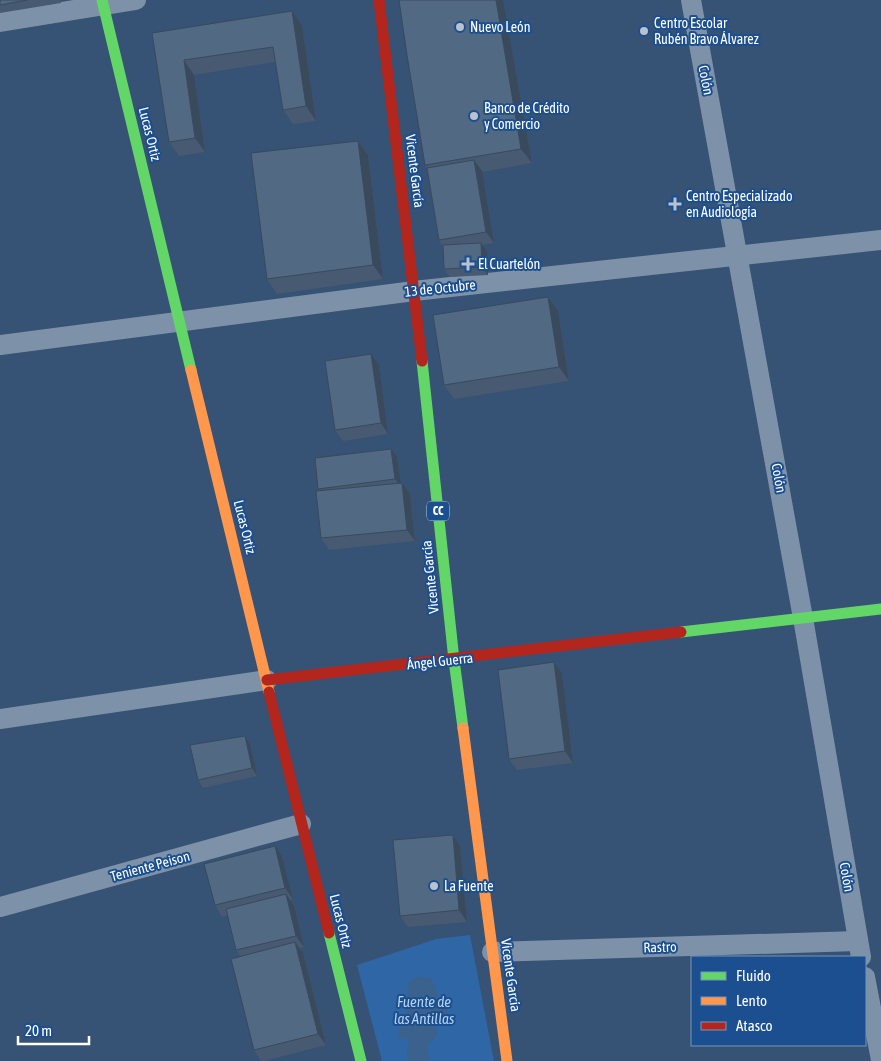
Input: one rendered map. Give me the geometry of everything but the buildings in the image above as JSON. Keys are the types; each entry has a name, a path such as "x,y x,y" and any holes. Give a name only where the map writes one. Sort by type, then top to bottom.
{"main road":[{"name":"Vicente García","path":"379,0 414,291 454,660 507,1061"},
{"name":"Lucas Ortiz","path":"103,3 301,824 361,1061"},
{"name":"Ángel Guerra","path":"267,680 454,660 881,609"}],"street":[{"path":"0,22 103,3 136,0"},
{"name":"Colón","path":"691,0 739,256 859,949"},
{"name":"13 de Octubre","path":"0,345 414,291 881,240"},
{"name":"Ángel Guerra","path":"0,719 267,680"},
{"name":"Teniente Peison","path":"0,907 301,824"},
{"name":"Rastro","path":"492,952 859,949"},
{"path":"866,982 881,1060"}],"shaded area":[{"path":"470,935 494,1061 382,1061 357,965 436,939"}],"water":[{"name":"Fuente de las Antillas","path":"418,977 430,978 438,997 448,1012 448,1015 441,1018 438,1024 436,1029 438,1035 428,1046 427,1052 430,1061 408,1061 407,1050 410,1043 407,1039 398,1037 405,1014 409,982"}],"traffic: fast":[{"path":"102,0 191,370"},
{"path":"422,361 463,728"},
{"path":"681,632 881,609"},
{"path":"329,933 361,1061"}],"traffic: slow":[{"path":"191,370 269,692"},
{"path":"463,728 507,1061"}],"traffic: jam":[{"path":"379,0 422,361"},
{"path":"267,680 681,632"},
{"path":"269,692 329,933"}],"place":[{"name":"Nuevo León","path":"460,27"},
{"name":"Centro Escolar Rubén Bravo Álvarez","path":"644,31"},
{"name":"Banco de Crédito y Comercio","path":"474,116"},
{"name":"Centro Especializado en Audiología","path":"675,204"},
{"name":"El Cuartelón","path":"468,264"},
{"name":"La Fuente","path":"434,886"}]}
